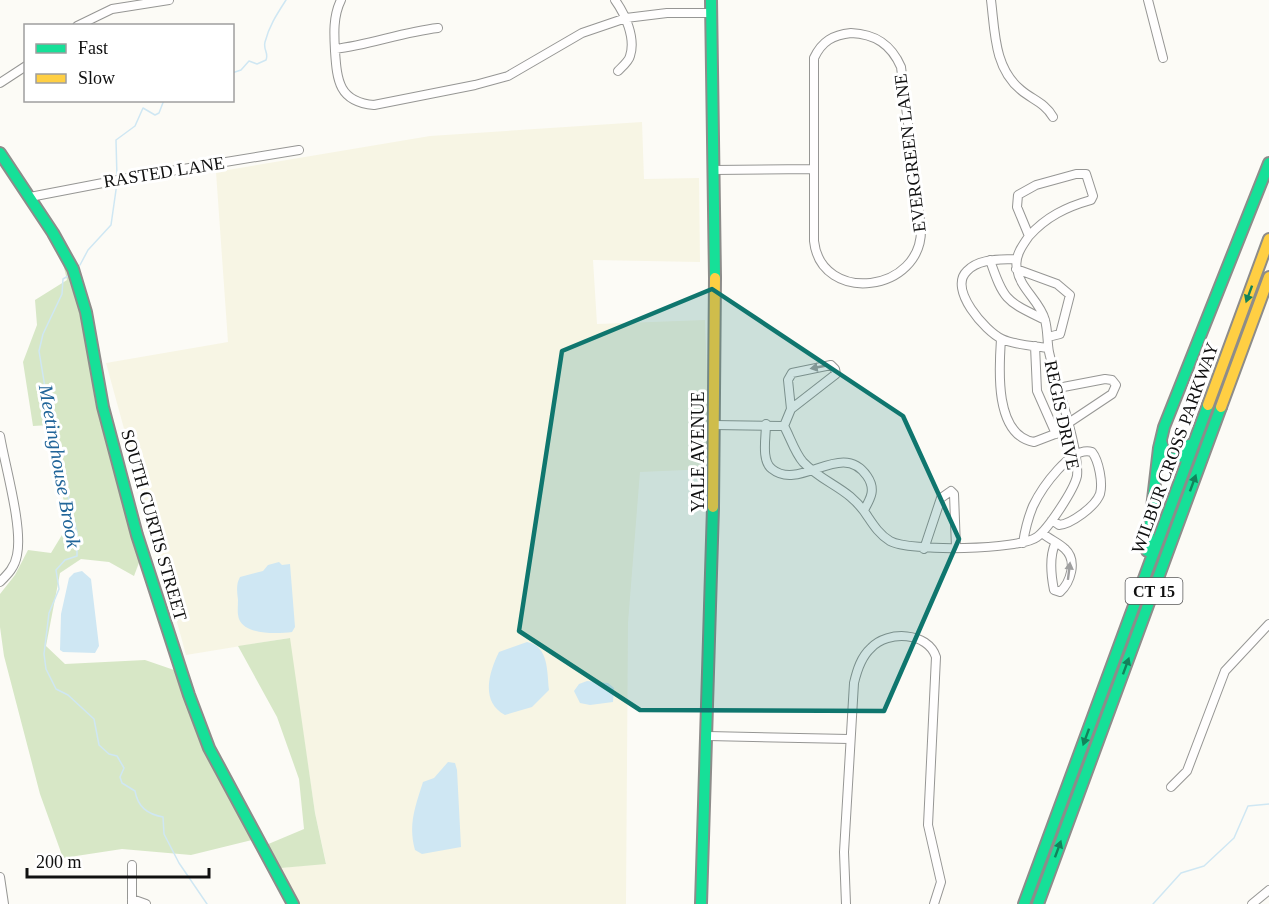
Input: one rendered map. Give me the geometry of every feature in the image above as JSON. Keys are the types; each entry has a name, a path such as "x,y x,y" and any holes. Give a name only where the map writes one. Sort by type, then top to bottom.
{"main road":[{"name":"YALE AVENUE","path":"701,904 713,608 711,0"},
{"name":"SOUTH CURTIS STREET","path":"0,153 66,256 77,281 86,312 103,407 134,523 189,695 209,748 293,904"},
{"path":"1133,608 1149,539 1161,441 1269,163"},
{"name":"WILBUR CROSS PARKWAY","path":"1024,904 1269,239"},
{"name":"WILBUR CROSS PARKWAY","path":"1038,904 1269,277"},
{"path":"1161,441 1166,456 1177,459 1185,452 1200,426"}],"street":[{"path":"81,24 112,9 169,0"},
{"path":"341,0 336,11 336,76 344,92 356,102 374,105 475,85 508,76 582,33 626,18 658,13 711,13"},
{"path":"615,0 626,18 630,56 618,71"},
{"path":"991,0 997,48 1003,67 1015,85 1044,105 1053,117"},
{"path":"1148,0 1163,58"},
{"path":"335,49 360,46 407,32 438,28"},
{"name":"EVERGREEN LANE","path":"851,33 872,35 893,52 903,76 921,236 916,254 905,270 886,280 873,282 842,280 827,271 815,249 813,169 814,58 824,42 831,37 851,33"},
{"path":"0,83 24,67"},
{"name":"RASTED LANE","path":"30,197 299,150"},
{"path":"713,170 813,169"},
{"path":"1029,236 1017,207 1018,195 1047,181 1086,174 1093,196 1091,200 1053,215 1039,224 1016,259 1016,269 1057,284 1070,295 1060,334 1048,336"},
{"path":"1016,259 990,260 965,272 962,286 971,309 1001,339 1048,348"},
{"path":"990,260 1005,298 1046,320"},
{"name":"REGIS DRIVE","path":"784,426 801,460 812,470 851,495 876,529 890,541 924,549 1023,543 1036,539 1052,520 1077,476 1048,348 1046,320 1040,307 1020,280 1016,269"},
{"path":"1001,339 998,385 1001,402 1011,422 1027,441 1046,439 1056,434 1113,394 1116,385 1105,379 1058,388"},
{"path":"1035,346 1036,391 1056,434"},
{"path":"714,425 784,426 791,409 788,380 792,373 831,365 836,369 836,374 791,409"},
{"path":"766,424 766,462 771,469 780,474 792,474 812,470 827,463 849,463 862,470 871,482 873,494 864,510"},
{"path":"0,436 18,537 17,555 12,569 0,582"},
{"path":"1023,543 1032,508 1042,488 1074,455 1089,451 1096,457 1101,484 1099,497 1068,524 1059,525 1052,520"},
{"path":"924,549 941,498 946,492 951,491 954,494 956,548"},
{"path":"1042,533 1065,549 1070,557 1071,574 1060,592 1054,590 1052,582 1051,558 1055,544"},
{"path":"1171,787 1186,771 1225,671 1269,624"},
{"path":"846,904 843,864 854,682 865,655 871,647 887,638 908,637 924,640 933,651 936,665 928,825 940,876 934,904"},
{"path":"708,736 849,739"},
{"path":"132,866 132,902 146,904"},
{"path":"0,877 4,904"},
{"path":"1252,904 1269,890"}],"highlighted area":[{"path":"712,289 903,416 959,539 884,711 640,710 519,631 562,351"}],"shaded area":[{"path":"642,122 644,179 699,178 700,262 593,260 597,324 705,320 710,469 640,472 628,623 626,904 298,904 281,868 326,863 315,813 289,638 186,655 106,363 228,342 216,172 430,136"}],"green space":[{"path":"61,255 83,317 95,401 140,560 134,576 109,562 81,559 60,573 46,646 65,664 145,660 177,671 204,747 252,840 191,855 122,849 63,858 40,794 4,656 0,627 0,594 15,575 28,550 51,553 68,525 50,425 33,426 23,362 37,325 35,300 67,280"},
{"path":"290,638 315,813 326,864 281,868 266,845 304,829 299,779 277,717 238,646"}],"water":[{"path":"279,562 282,565 290,564 295,627 292,632 254,631 242,624 238,617 237,588 240,577 263,571 268,565"},
{"path":"82,571 91,579 99,646 95,653 63,652 60,650 61,614 69,578 74,573"},
{"path":"527,642 534,644 543,654 546,661 549,690 532,707 505,715 497,709 489,695 492,668 499,652"},
{"path":"587,681 608,683 614,688 613,702 590,705 580,703 574,691 579,684"},
{"path":"448,762 455,763 457,770 461,847 422,854 415,850 412,832 417,800 423,782 434,778"}],"waterway":[{"name":"Meetinghouse Brook","path":"234,72 241,70 249,61 257,64 266,60 267,36 286,0"},
{"name":"Meetinghouse Brook","path":"117,178 116,140 135,126 143,108 155,115 159,113 163,102"},
{"name":"Meetinghouse Brook","path":"80,265 88,250 111,225 117,183"},
{"name":"Meetinghouse Brook","path":"68,276 63,279 62,294 43,334 39,351 51,424 77,533 77,556 65,560 56,570 59,589 49,613 44,654 46,669 56,689 68,695 94,719 99,745 109,754 117,756 124,768 120,777 122,783 135,791 144,809 163,817 164,834 179,863 207,904"},
{"path":"1153,904 1181,873 1204,866 1234,838 1248,806 1269,804"}],"traffic: fast":[{"path":"711,0 715,278"},
{"path":"0,153 53,233 73,269 86,312 103,407 137,535 189,695 209,748 293,904"},
{"path":"1147,551 1159,448 1164,427 1269,163"},
{"path":"1024,904 1208,405"},
{"path":"1038,904 1221,407"},
{"path":"1161,441 1165,454 1172,459 1182,456 1188,445"},
{"path":"701,904 713,507"}],"traffic: slow":[{"path":"1208,405 1269,239"},
{"path":"1221,407 1269,277"},
{"path":"713,507 715,278"}]}
